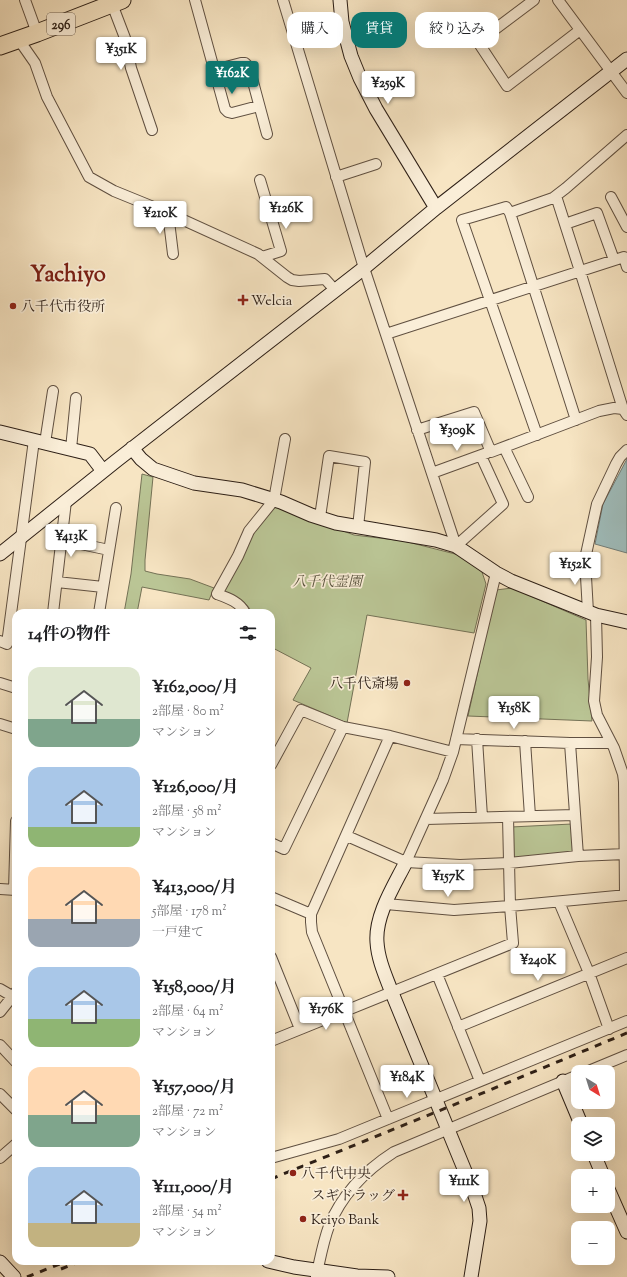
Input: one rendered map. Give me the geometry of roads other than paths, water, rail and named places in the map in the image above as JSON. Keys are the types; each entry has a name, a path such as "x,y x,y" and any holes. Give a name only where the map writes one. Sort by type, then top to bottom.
{"highway":[{"name":"296","path":"0,46 117,2"}],"street":[{"path":"25,0 37,33"},
{"path":"195,0 225,109 232,113 259,106"},
{"path":"283,0 364,268 456,546"},
{"path":"340,0 342,22 351,56 360,78 376,109 436,208"},
{"path":"534,0 478,42 507,86 580,30"},
{"path":"558,0 627,93"},
{"path":"117,2 132,68 152,130"},
{"path":"19,40 35,62 47,97 89,177 114,191 168,213 258,254 292,280 299,281 325,279 335,290"},
{"path":"0,554 132,448 364,268 436,208 627,59"},
{"path":"214,70 241,63 245,63 249,67 267,134"},
{"path":"510,213 556,196 627,135"},
{"path":"336,177 376,164"},
{"path":"260,180 281,251 262,257"},
{"path":"556,196 625,412"},
{"path":"610,197 627,227"},
{"path":"537,436 462,220 506,207 510,213 576,420"},
{"path":"168,213 173,254"},
{"path":"564,224 597,213 614,260"},
{"path":"386,334 624,257 626,263"},
{"path":"0,641 7,644 21,538 40,442 53,391"},
{"path":"72,449 76,398"},
{"path":"432,474 537,436 599,411 614,408 625,412"},
{"path":"417,430 474,412 503,504 456,546"},
{"path":"0,432 90,454 103,471"},
{"path":"243,609 234,601 217,594 238,556 249,531 274,500 285,439"},
{"path":"504,447 528,497"},
{"path":"132,448 141,459 153,469 194,483 242,490 336,523 429,539 456,546 496,573 511,581 592,613 627,623"},
{"path":"386,904 454,910 626,895 624,782 620,766 611,743 597,715 594,701 597,657 585,559 597,504 616,464 627,450"},
{"path":"320,517 329,456 365,462 358,527"},
{"path":"54,609 66,501"},
{"path":"100,609 116,508"},
{"path":"62,540 109,550"},
{"path":"471,1277 480,1221 474,1193 392,992 382,965 377,943 377,933 382,912 443,780 456,738 496,573"},
{"path":"57,582 103,587"},
{"path":"0,683 12,687"},
{"path":"275,758 301,710 343,727 390,736 452,752"},
{"path":"0,724 12,728"},
{"path":"275,845 284,849 343,727"},
{"path":"388,1119 312,932 311,914 347,836 390,736"},
{"path":"456,738 570,743 611,743"},
{"path":"477,739 482,817"},
{"path":"525,741 530,816"},
{"path":"570,743 578,856"},
{"path":"426,819 575,815"},
{"path":"275,1039 513,942 510,906 508,817"},
{"path":"347,836 406,862 460,865 509,863 578,856 625,854"},
{"path":"0,889 12,890"},
{"path":"275,899 311,914"},
{"path":"559,902 589,973 610,1029"},
{"path":"458,1027 627,958"},
{"path":"275,967 300,1029"},
{"path":"437,974 480,1080"},
{"path":"0,989 12,993"},
{"path":"0,1012 12,997"},
{"path":"275,1157 339,1139 627,1021"},
{"path":"0,1045 12,1056"},
{"path":"603,1065 627,1055"},
{"path":"317,1273 329,1226 339,1206 350,1189 371,1169 394,1152 571,1078"},
{"path":"563,1081 578,1117"},
{"path":"0,1094 12,1106"},
{"path":"0,1158 12,1148"},
{"path":"615,1205 627,1232"},
{"path":"0,1262 14,1277"},
{"path":"275,1263 317,1273 388,1277"}],"water":[{"path":"627,459 627,553 595,544 603,504"}],"railway":[{"path":"275,1177 627,1033"},
{"path":"27,1277 57,1265"},
{"path":"61,1269 71,1265"}],"place":[{"name":"Welcia","path":"243,300"},
{"name":"八千代市役所","path":"13,306"},
{"name":"八千代斎場","path":"407,683"},
{"name":"八千代中央","path":"293,1173"},
{"name":"スギドラッグ","path":"403,1195"},
{"name":"Keiyo Bank","path":"303,1219"}],"district":[{"name":"Yachiyo","path":"68,273"}],"park label":[{"name":"八千代霊園","path":"327,581"}]}
